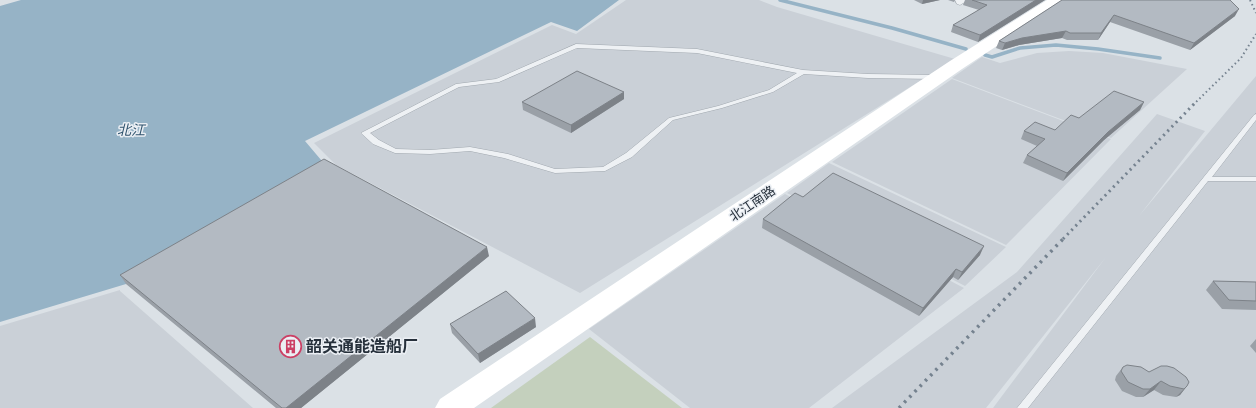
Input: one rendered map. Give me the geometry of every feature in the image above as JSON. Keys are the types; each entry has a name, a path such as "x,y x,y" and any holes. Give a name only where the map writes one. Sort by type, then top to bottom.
{"street":[{"name":"北江南路","path":"450,408 938,77 1057,0"}],"lane":[{"path":"803,72 771,91 720,107 671,119 629,155 606,169 555,171 505,156 470,149 430,152 395,151 376,142 365,133 458,86 497,81 576,46 697,52 803,72 868,76 938,77"},
{"path":"1022,408 1256,116"},
{"path":"1206,179 1256,179"}],"shaded area":[{"path":"626,0 759,0 777,7 955,59 580,293 336,165 314,143 552,25 576,34"},
{"path":"1069,51 1103,53 1187,69 1111,138 952,78 982,57 1000,63 1037,53"},
{"path":"1256,76 1256,408 993,408 1106,257 986,408 832,408 1017,272 1157,114 1205,131 1139,216"},
{"path":"952,79 1111,139 1006,245 832,162"},
{"path":"829,163 1006,247 965,286 787,193"},
{"path":"785,194 964,288 809,408 690,408 589,329"},
{"path":"120,290 253,408 0,408 0,326"}],"green space":[{"path":"590,337 682,408 491,408"}],"water":[{"name":"北江","path":"21,0 619,0 577,31 551,22 305,141 327,167 126,284 0,322 0,6"}],"building":[{"path":"972,0 1036,0 980,35 953,25 987,5"},
{"path":"1062,0 1230,0 1239,9 1194,43 1114,15 1101,33 1070,33 1066,31 1022,38 1005,43 999,41"},
{"path":"577,71 624,92 571,125 522,102"},
{"path":"1114,91 1144,102 1108,132 1067,173 1027,155 1045,139 1024,131 1035,122 1055,130 1071,115 1079,118"},
{"name":"韶关通能造船厂","path":"324,159 487,247 286,408 282,408 120,275"},
{"path":"833,173 984,246 962,272 956,269 923,308 763,219 795,193 803,197"},
{"path":"1213,281 1256,282 1256,301 1229,300"},
{"path":"506,291 535,318 478,354 450,324"},
{"path":"1127,365 1141,367 1149,372 1161,366 1167,366 1174,368 1186,377 1189,382 1184,389 1170,386 1161,381 1150,389 1143,389 1128,382 1121,371 1123,367"}],"waterway":[{"path":"780,0 892,28 966,49"},
{"path":"985,55 992,57 1020,48 1056,45 1098,49 1160,58"}],"railway":[{"path":"1250,0 1256,13"},
{"path":"1194,104 1241,58 1256,34"},
{"path":"1063,239 1194,104"},
{"path":"899,408 1064,238"}],"place":[{"name":"韶关通能造船厂","path":"290,346"}]}
